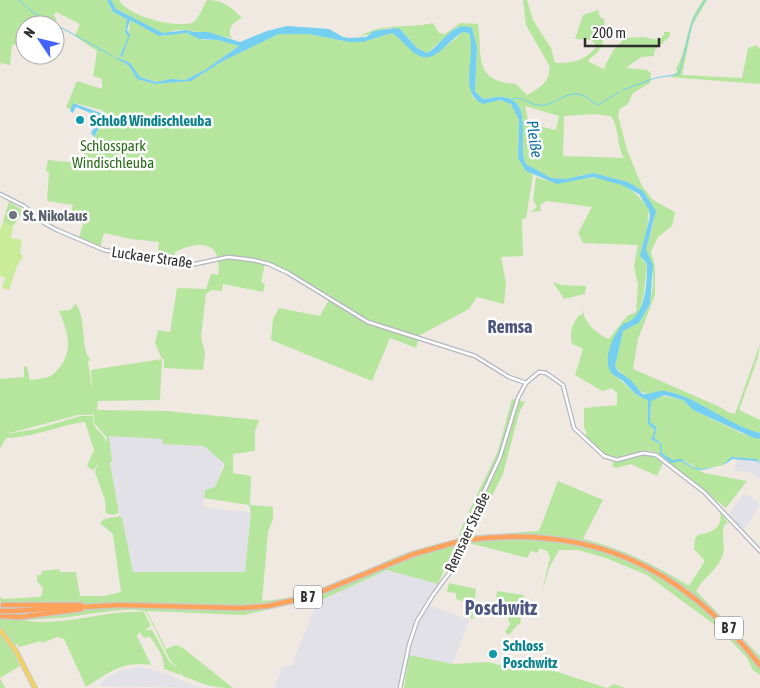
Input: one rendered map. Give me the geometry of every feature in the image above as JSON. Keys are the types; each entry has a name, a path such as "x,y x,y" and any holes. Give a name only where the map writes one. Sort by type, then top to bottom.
{"highway":[{"name":"B 7","path":"1,615 12,612 90,606 151,605 241,608 268,606 308,597 414,554 456,542 509,536 556,539 606,551 638,563 684,589 729,627 760,665"},
{"path":"1,604 82,604 90,606"},
{"path":"1,615 15,618 56,614 90,606"}],"main road":[{"path":"1,604 1,615"},
{"path":"0,626 1,631 16,651 34,688"}],"street":[{"name":"Luckaer Straße","path":"0,194 27,208 44,223 105,251 191,265 228,258 253,260 269,264 288,273 356,316 419,339 475,356 509,377 526,383"},
{"path":"526,383 541,371 553,378 566,390 571,422 576,432 607,458 624,458 644,453 656,455 697,485 759,551"},
{"name":"Remsaer Straße","path":"400,688 407,653 415,628 433,595 453,568 469,524 500,458 518,398 526,383"}],"shaded area":[{"path":"109,436 163,439 163,444 204,446 224,462 215,487 205,490 203,505 206,508 251,512 245,572 133,573 112,477"},
{"path":"737,458 760,462 760,479 751,473 734,470"},
{"path":"742,495 748,495 760,505 742,532 729,514"},
{"path":"387,570 438,584 425,604 469,620 453,664 404,656 399,688 274,688 282,668 292,665 317,602"},
{"path":"142,667 166,674 200,688 100,686 102,681 118,671"}],"green space":[{"name":"Schlosspark Windischleuba","path":"0,0 107,0 113,12 127,19 125,31 128,37 130,20 159,36 187,33 204,40 218,40 239,46 205,70 185,80 172,79 157,82 140,77 130,63 111,55 129,66 137,79 155,84 191,81 223,61 279,34 309,34 349,42 363,42 392,33 424,57 444,48 463,32 469,33 472,50 470,83 474,99 507,101 515,109 518,118 518,148 520,157 524,167 533,175 526,219 523,218 522,223 523,256 501,257 506,283 504,304 477,297 469,309 420,335 416,348 390,338 372,381 271,340 273,319 279,308 320,316 331,296 266,260 261,282 265,284 263,292 223,284 222,291 212,290 206,294 201,337 205,353 203,370 164,368 164,359 162,359 155,343 158,330 170,332 177,288 206,289 211,274 218,275 219,264 217,255 208,246 201,245 184,248 175,252 175,257 158,250 159,242 131,239 104,233 100,248 79,238 83,224 69,219 73,205 47,201 49,172 46,171 48,160 89,164 84,159 84,153 107,116 102,110 74,103 71,110 66,107 77,81 102,89 102,79 93,76 97,51 75,36 80,24 56,12 54,15 15,15 15,45 12,45 10,65 0,63","holes":["128,38 122,57 120,56"]},
{"path":"111,0 119,0 124,6 141,16 174,24 192,23 199,16 207,0 218,1 226,5 242,18 230,28 232,38 186,30 174,30 167,34 116,9"},
{"path":"523,0 527,0 533,20 551,48 555,63 572,62 587,56 596,47 592,40 575,39 583,15 598,10 600,17 604,19 605,31 601,47 589,59 589,62 606,70 604,68 614,49 625,38 643,37 659,40 664,35 664,32 670,32 670,36 655,50 654,56 641,57 626,68 647,70 651,73 650,83 633,93 628,104 620,109 618,115 627,150 642,186 653,200 675,212 672,226 658,237 651,251 655,268 655,295 638,339 633,369 735,414 760,344 758,357 739,410 760,420 760,433 737,425 680,396 668,392 649,394 642,392 615,366 623,330 639,323 650,304 653,272 646,250 654,221 643,191 628,182 593,173 566,179 551,178 526,164 523,156 523,125 519,106 512,100 502,97 483,99 475,91 477,48 472,28 457,27 427,53 417,48 400,29 388,28 359,37 376,29 433,23 439,33 445,34 460,23 478,24 482,65 486,72 492,78 502,82 516,84 527,95 547,80 549,65 526,25","holes":["525,106 559,116 556,130 529,124","595,114 611,116 616,126 624,158 563,156 564,116"]},
{"path":"703,0 707,0 692,26 682,75 742,78 748,48 757,45 760,50 760,84 670,77 677,72 676,69 690,27 697,9"},
{"path":"536,177 549,181 590,178 608,179 632,191 649,210 643,261 647,264 644,293 639,314 616,333 614,375 634,392 648,400 648,424 655,430 651,439 660,444 660,452 669,462 681,461 704,473 747,481 726,508 655,452 644,451 621,457 609,456 599,450 585,436 587,433 584,428 584,408 617,405 617,393 612,388 602,391 575,375 583,349 572,344 572,329 579,315 582,315 583,310 586,319 592,327 609,339 627,316 636,312 638,285 634,266 638,245 583,243 578,233 592,207 547,201 540,205 541,211 531,212 537,207 533,200"},
{"path":"9,201 23,211 13,226 3,222"},
{"path":"3,222 13,226 11,238 22,240 20,253 23,256 17,266 9,290 2,288 5,278 0,276 0,230"},
{"path":"553,282 561,285 586,286 585,294 564,299"},
{"path":"76,304 81,318 85,348 90,359 88,362 94,402 93,415 78,415 6,434 36,429 81,416 93,416 94,426 105,440 104,449 94,471 87,466 94,450 85,422 26,436 6,438 0,449 0,379 24,377 24,367 27,366 30,380 48,377 55,373 64,360 68,346 67,332 59,311 70,310"},
{"path":"162,359 160,400 98,401 97,410 167,411 259,420 255,431 255,451 233,454 233,473 251,476 250,505 273,507 273,519 268,532 262,601 297,596 314,591 403,554 458,539 463,524 498,451 512,399 525,402 519,413 503,474 472,536 539,531 558,481 603,500 583,539 611,547 638,558 689,586 705,561 694,549 695,539 698,535 708,533 718,526 720,512 729,524 726,523 723,531 724,548 722,557 696,591 760,656 760,675 753,670 747,658 719,628 647,575 606,558 578,550 559,550 550,566 541,594 550,558 548,552 540,548 537,553 531,551 527,558 469,543 455,546 438,584 387,570 317,602 317,598 244,615 147,611 166,649 176,645 183,648 233,688 207,685 183,676 180,673 181,675 164,669 162,656 157,647 149,636 146,638 140,632 137,636 151,665 132,664 124,666 86,687 64,639 57,637 42,643 41,641 19,647 17,644 10,646 20,666 0,678 0,596 3,599 39,597 42,595 43,588 37,581 37,575 41,575 42,571 59,569 60,572 76,572 80,596 104,596 121,592 113,534 100,523 104,519 120,516 122,518 133,572 245,572 251,512 249,505 204,498 205,490 215,487 225,464 204,446 163,444 162,439 109,436 112,461 110,463 119,513 113,515 106,513 105,500 95,472 107,438 94,423 91,370","holes":["120,610 144,612 130,612 52,622 25,620 61,618","144,612 147,613 169,658 177,668 169,661 152,630 145,630 151,626"]},
{"path":"663,396 683,400 693,410 743,434 760,439 760,462 757,459 731,457 723,465 703,469 697,468 685,461 671,460 662,453 660,442 654,438 657,428 650,423 651,401 654,398"},
{"path":"645,454 653,456 663,463 657,476 631,464 616,468 612,466 613,462"},
{"path":"449,583 476,589 473,619 463,615 465,602 456,599 456,593 447,592"},
{"path":"497,591 524,595 520,625 518,624 509,635 505,632 510,624 508,617 495,609"},
{"path":"409,655 453,664 488,662 500,665 506,661 529,663 607,688 404,688"},
{"path":"0,678 5,688 0,688"},
{"path":"614,684 625,688 607,688"}],"water":[{"path":"107,0 111,0 116,9 163,33 186,30 208,32 240,42 267,31 287,26 329,29 343,37 349,38 366,37 374,31 396,28 400,29 417,48 427,53 453,30 465,26 472,28 477,48 475,91 483,99 502,97 512,100 519,106 523,125 523,156 526,164 551,178 566,179 593,173 628,182 643,191 656,211 646,250 653,265 650,304 639,323 623,331 615,366 618,371 632,381 642,394 665,391 677,394 700,404 736,424 760,433 760,439 693,410 683,400 664,395 651,401 650,422 657,428 654,438 661,443 662,453 672,460 681,459 693,467 703,469 721,465 700,470 696,469 681,461 671,463 660,454 660,444 651,439 655,430 648,424 648,400 637,395 612,373 608,361 610,347 616,334 623,324 631,321 636,315 644,299 647,264 640,256 650,216 649,210 639,194 622,185 593,177 557,184 526,171 518,158 519,120 511,104 500,100 483,104 475,99 471,91 469,83 471,42 469,33 463,32 440,52 434,56 427,57 413,52 392,33 363,42 349,42 309,34 279,34 223,61 191,81 155,84 137,79 129,66 111,55 130,63 140,77 156,82 172,79 185,80 205,70 239,46 218,40 199,39 187,33 159,36 130,20 127,30 130,35 122,57 120,56 128,37 125,31 127,19 113,12"},
{"path":"73,103 106,115 94,137 91,133 100,117 76,107 73,113 70,111"},
{"path":"731,457 757,459 760,464 756,461 732,459 723,465"}],"waterway":[{"path":"19,0 31,11 111,55"},
{"path":"623,90 655,78 679,74 693,20 705,0"},
{"path":"512,99 519,98 533,104 543,105 576,94 582,95 598,105 619,92"}],"place":[{"name":"Schloß Windischleuba","path":"80,120"},
{"name":"St. Nikolaus","path":"13,215"},
{"name":"Schloss Poschwitz","path":"493,654"}],"district":[{"name":"Remsa","path":"510,326"},
{"name":"Poschwitz","path":"501,607"}],"water label":[{"name":"Pleiße","path":"535,139"}]}
